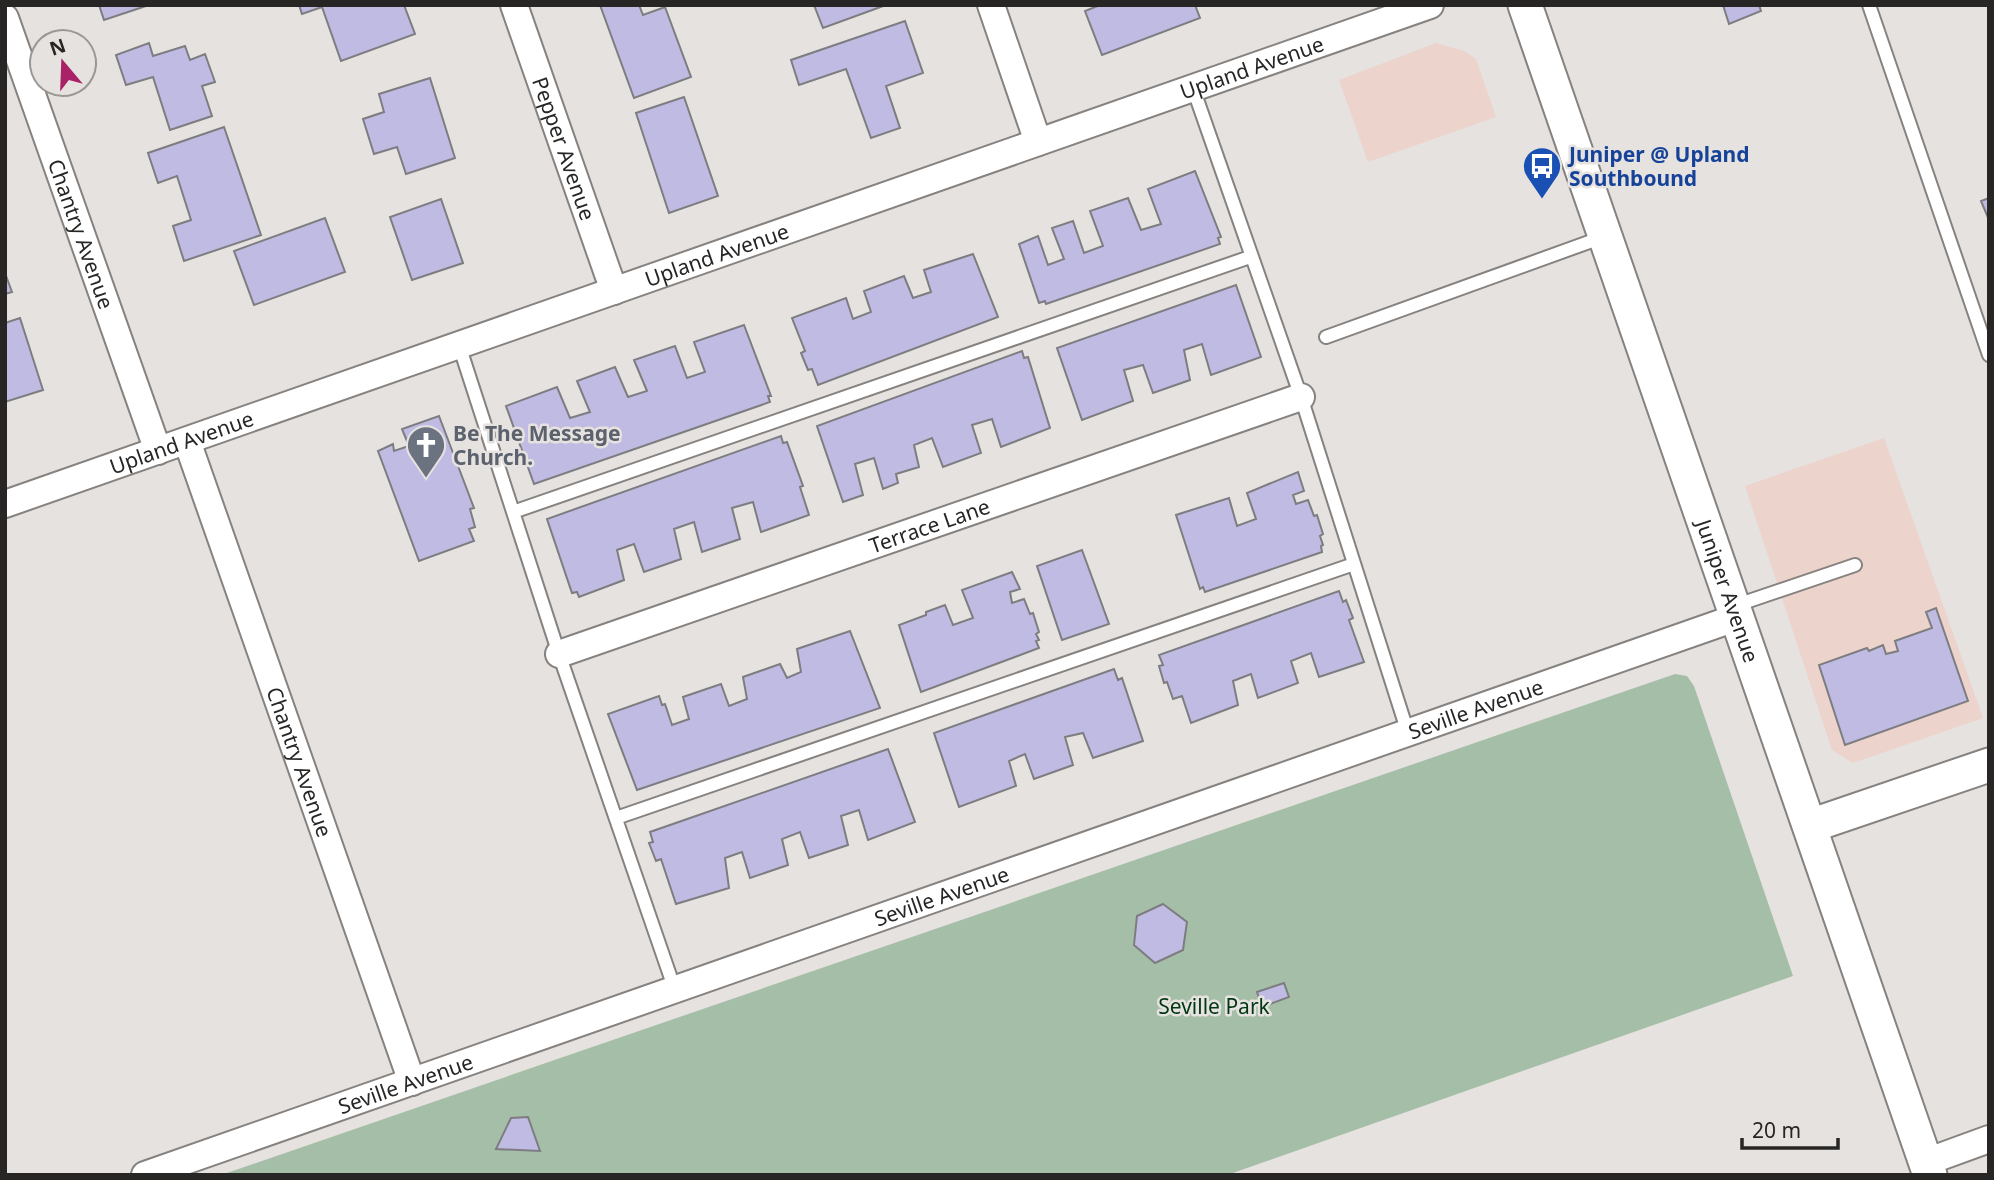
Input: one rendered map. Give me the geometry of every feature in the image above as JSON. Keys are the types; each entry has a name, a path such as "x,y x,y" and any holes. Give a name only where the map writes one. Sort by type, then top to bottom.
{"street":[{"name":"Pepper Avenue","path":"513,5 614,291"},
{"path":"991,5 1038,142"},
{"name":"Upland Avenue","path":"5,504 1430,5"},
{"name":"Juniper Avenue","path":"1525,5 1928,1168"},
{"name":"Chantry Avenue","path":"5,18 158,451"},
{"name":"Terrace Lane","path":"559,654 1301,397"},
{"name":"Chantry Avenue","path":"187,441 412,1082"},
{"name":"Seville Avenue","path":"145,1175 1408,733 1736,611"},
{"path":"1810,827 1989,765"},
{"path":"1928,1168 1989,1139"}],"lane":[{"path":"1869,5 1989,355"},
{"path":"1193,88 1301,397 1408,733"},
{"path":"1326,337 1606,236"},
{"path":"513,512 1250,257"},
{"path":"459,345 559,654 674,990"},
{"path":"616,818 1354,564"},
{"path":"1736,611 1855,565"}],"shaded area":[{"path":"1436,43 1464,51 1476,59 1496,117 1368,162 1339,80"},
{"path":"1884,438 1983,718 1853,763 1832,750 1745,486"}],"green space":[{"name":"Seville Park","path":"1675,674 1687,676 1694,686 1793,976 1227,1175 221,1175"}],"building":[{"path":"99,5 149,5 104,20"},
{"path":"299,5 404,5 415,34 341,61 322,7 302,14"},
{"path":"600,5 639,5 643,15 665,7 691,77 634,98"},
{"path":"814,5 886,5 823,28"},
{"path":"1100,5 1195,5 1200,18 1102,55 1085,11"},
{"path":"1723,5 1759,5 1761,11 1729,24"},
{"path":"905,21 923,73 886,86 900,128 871,138 846,69 799,85 791,60"},
{"path":"149,43 153,56 185,46 190,60 205,54 215,82 202,86 212,116 170,130 153,77 126,85 116,55"},
{"path":"430,78 455,158 406,174 397,147 374,154 363,119 384,112 379,94"},
{"path":"684,97 718,196 669,213 636,113"},
{"path":"224,127 261,235 184,261 173,226 191,220 177,176 158,183 148,153"},
{"path":"1195,171 1221,237 1218,238 1220,244 1046,304 1045,301 1039,303 1019,244 1038,236 1048,265 1064,259 1052,228 1073,221 1084,253 1103,246 1090,211 1128,198 1141,230 1161,224 1148,189"},
{"path":"1989,198 1989,220 1981,201"},
{"path":"441,199 463,263 412,280 390,217"},
{"path":"325,218 345,272 254,305 234,251"},
{"path":"973,254 998,317 818,385 812,369 808,370 801,353 805,351 792,318 846,298 853,319 871,312 864,291 904,276 913,298 931,292 924,270"},
{"path":"5,273 12,292 5,294"},
{"path":"1236,285 1261,357 1211,375 1202,344 1184,350 1190,380 1153,393 1143,365 1124,370 1133,401 1082,420 1057,348"},
{"path":"20,318 43,390 5,402 5,323"},
{"path":"744,325 771,396 768,396 770,402 534,484 506,406 557,387 570,418 590,412 577,381 615,367 628,397 647,391 634,360 675,346 687,378 705,372 694,342"},
{"path":"1022,351 1024,358 1028,357 1050,428 1001,447 992,419 972,425 981,453 943,467 932,438 914,445 919,467 896,474 898,483 883,489 874,458 855,464 863,495 843,502 817,426"},
{"name":"Be The Message Church.","path":"439,416 474,508 470,509 475,527 469,529 474,541 419,561 378,451 393,444 394,451 409,446 402,429"},
{"path":"781,436 783,443 787,442 803,486 800,487 809,515 761,532 753,502 732,508 740,539 702,552 694,522 674,529 681,559 644,572 634,544 617,550 624,580 579,597 577,592 572,593 547,519"},
{"path":"1298,472 1304,491 1293,495 1296,504 1308,500 1314,516 1317,515 1323,534 1320,536 1322,552 1205,592 1203,587 1200,589 1176,515 1229,498 1237,526 1256,519 1247,493"},
{"path":"1082,550 1109,624 1062,640 1037,566"},
{"path":"1012,572 1020,589 1010,592 1012,603 1024,599 1030,614 1033,613 1039,632 1036,634 1039,640 1036,641 1039,648 921,692 899,625 945,605 953,625 973,618 962,590"},
{"path":"1339,591 1353,618 1349,620 1364,662 1319,677 1311,653 1291,661 1298,683 1258,698 1251,674 1233,681 1238,705 1191,723 1182,696 1173,699 1167,682 1164,683 1159,666 1163,665 1159,655"},
{"path":"1936,608 1968,701 1845,745 1819,665 1883,645 1886,654 1898,651 1895,641 1932,628 1926,612"},
{"path":"850,631 880,708 637,790 608,714 659,696 662,705 665,704 672,725 689,719 683,697 721,684 729,706 747,699 743,677 780,664 787,678 801,672 797,649"},
{"path":"1114,669 1118,680 1122,678 1143,741 1093,758 1083,733 1065,737 1073,765 1034,779 1025,754 1009,761 1016,786 959,807 934,733"},
{"path":"888,749 915,822 868,840 859,810 841,816 848,845 809,858 800,832 782,839 788,865 750,878 742,852 725,858 729,888 676,904 661,859 656,861 649,843 653,842 650,832"},
{"path":"1163,904 1187,922 1183,950 1155,963 1134,945 1137,916"},
{"path":"1284,983 1289,997 1262,1007 1257,992"},
{"path":"528,1117 540,1151 496,1149 511,1118"}],"place":[{"name":"Juniper @ Upland Southbound","path":"1542,200"},
{"name":"Be The Message Church.","path":"426,479"}]}
